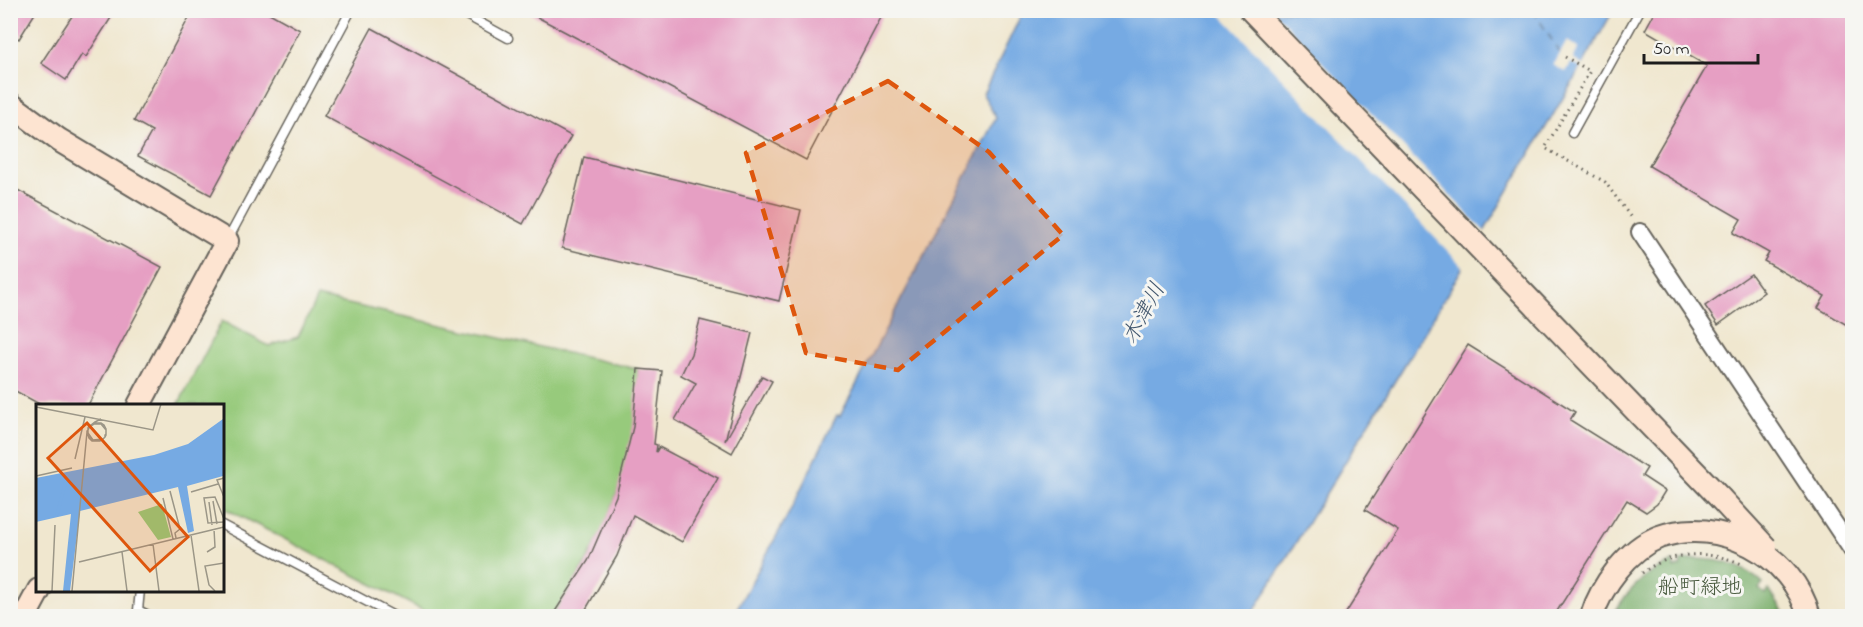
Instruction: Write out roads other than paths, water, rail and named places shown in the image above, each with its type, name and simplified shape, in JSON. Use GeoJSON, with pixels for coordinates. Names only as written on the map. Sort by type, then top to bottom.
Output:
{"type":"FeatureCollection","features":[{"type":"Feature","properties":{"kind":"street"},"geometry":{"type":"LineString","coordinates":[[1251,10],[1720,498],[1793,581],[1810,616]]}},
{"type":"Feature","properties":{"kind":"street"},"geometry":{"type":"LineString","coordinates":[[10,104],[59,140],[227,241],[139,404]]}},
{"type":"Feature","properties":{"kind":"street"},"geometry":{"type":"LineString","coordinates":[[1640,232],[1852,550]]}},
{"type":"Feature","properties":{"kind":"street"},"geometry":{"type":"LineString","coordinates":[[1595,616],[1600,596],[1632,555],[1658,538],[1673,533],[1714,532],[1744,541],[1768,556],[1795,584],[1810,616]]}},
{"type":"Feature","properties":{"kind":"street"},"geometry":{"type":"LineString","coordinates":[[25,616],[38,591]]}},
{"type":"Feature","properties":{"kind":"lane"},"geometry":{"type":"LineString","coordinates":[[227,241],[351,10]]}},
{"type":"Feature","properties":{"kind":"lane"},"geometry":{"type":"LineString","coordinates":[[458,10],[508,38]]}},
{"type":"Feature","properties":{"kind":"lane"},"geometry":{"type":"LineString","coordinates":[[1572,133],[1640,10]]}},
{"type":"Feature","properties":{"kind":"lane"},"geometry":{"type":"LineString","coordinates":[[224,526],[394,616]]}},
{"type":"Feature","properties":{"kind":"lane"},"geometry":{"type":"LineString","coordinates":[[140,591],[138,610],[150,616]]}},
{"type":"Feature","properties":{"kind":"water","name":"木津川"},"geometry":{"type":"Polygon","coordinates":[[[1023,11],[1613,11],[1412,353],[1251,616],[733,616],[789,513],[837,415],[840,416],[996,118],[983,94],[1023,11]]]}},
{"type":"Feature","properties":{"kind":"park label","name":"船町緑地"},"geometry":{"type":"Point","coordinates":[1700,588]}}]}
